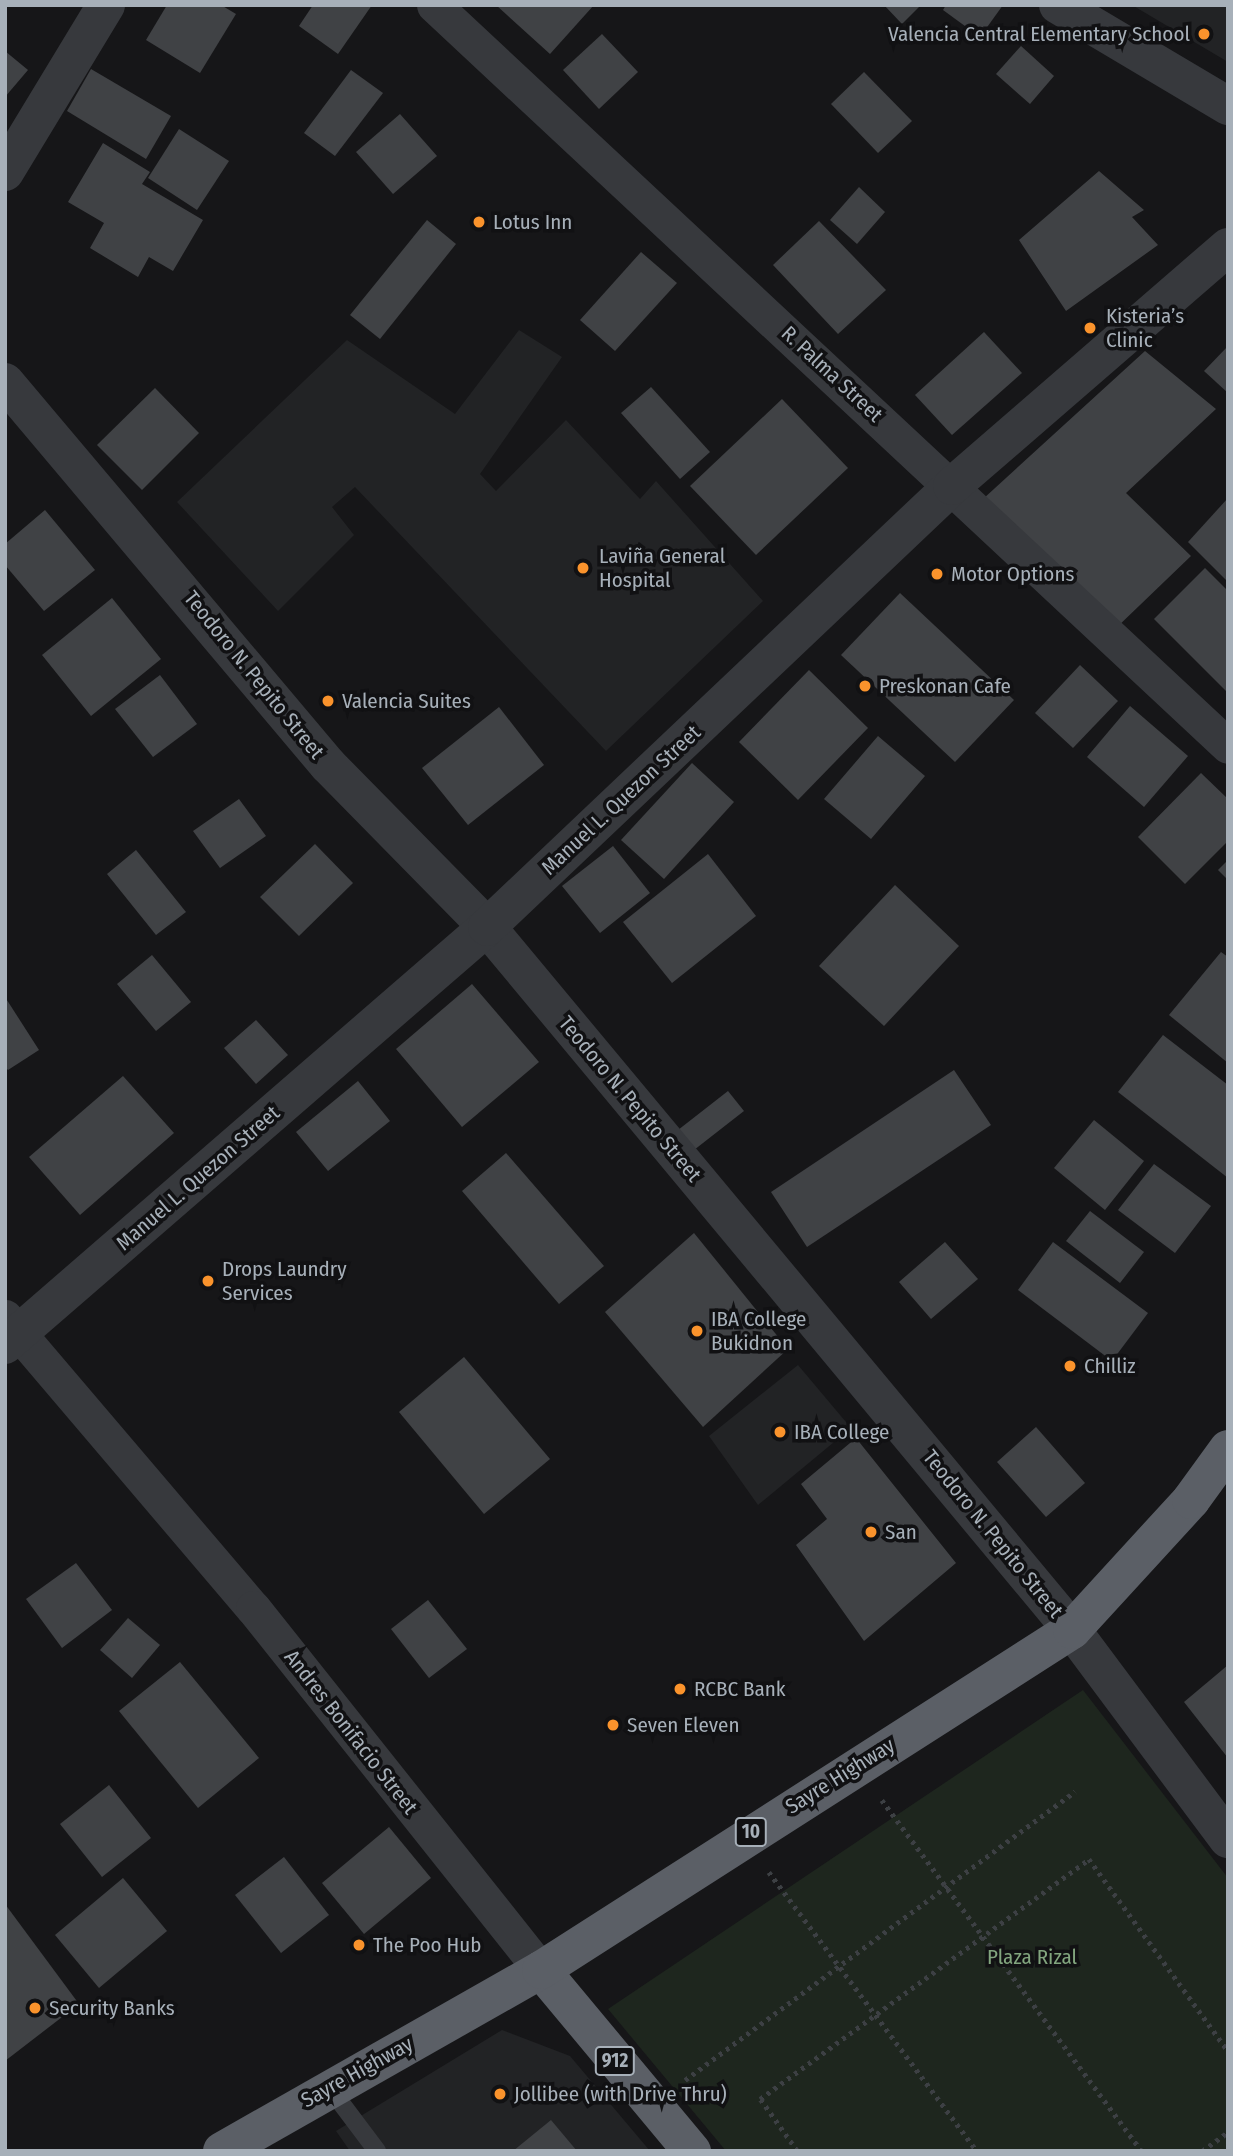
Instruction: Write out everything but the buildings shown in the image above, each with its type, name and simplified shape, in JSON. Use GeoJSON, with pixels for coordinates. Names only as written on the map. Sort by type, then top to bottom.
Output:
{"type":"FeatureCollection","features":[{"type":"Feature","properties":{"kind":"highway","name":"Sayre Highway"},"geometry":{"type":"LineString","coordinates":[[222,2151],[329,2087],[541,1970],[743,1837],[1072,1630],[1191,1500],[1228,1449]]}},
{"type":"Feature","properties":{"kind":"highway","name":"Andres Bonifacio Street"},"geometry":{"type":"LineString","coordinates":[[541,1970],[692,2151]]}},
{"type":"Feature","properties":{"kind":"street"},"geometry":{"type":"LineString","coordinates":[[5,172],[106,5]]}},
{"type":"Feature","properties":{"kind":"street","name":"R. Palma Street"},"geometry":{"type":"LineString","coordinates":[[434,5],[1228,746]]}},
{"type":"Feature","properties":{"kind":"street"},"geometry":{"type":"LineString","coordinates":[[1058,5],[1228,106]]}},
{"type":"Feature","properties":{"kind":"street","name":"Manuel L. Quezon Street"},"geometry":{"type":"LineString","coordinates":[[10,1332],[487,927],[952,486],[1228,247]]}},
{"type":"Feature","properties":{"kind":"street","name":"Teodoro N. Pepito Street"},"geometry":{"type":"LineString","coordinates":[[5,382],[327,765],[487,927],[1072,1630],[1228,1839]]}},
{"type":"Feature","properties":{"kind":"street","name":"Andres Bonifacio Street"},"geometry":{"type":"LineString","coordinates":[[10,1332],[262,1619],[541,1970]]}},
{"type":"Feature","properties":{"kind":"lane"},"geometry":{"type":"LineString","coordinates":[[329,2087],[377,2151]]}},
{"type":"Feature","properties":{"kind":"path"},"geometry":{"type":"LineString","coordinates":[[856,1766],[1142,2151]]}},
{"type":"Feature","properties":{"kind":"path"},"geometry":{"type":"LineString","coordinates":[[651,2105],[1075,1791]]}},
{"type":"Feature","properties":{"kind":"path"},"geometry":{"type":"LineString","coordinates":[[743,1837],[977,2151]]}},
{"type":"Feature","properties":{"kind":"path"},"geometry":{"type":"LineString","coordinates":[[797,2151],[760,2099],[1089,1859],[1228,2051]]}},
{"type":"Feature","properties":{"kind":"path"},"geometry":{"type":"LineString","coordinates":[[1202,2151],[1228,2132]]}},
{"type":"Feature","properties":{"kind":"shaded area","name":"Valencia Central Elementary School"},"geometry":{"type":"Polygon","coordinates":[[[1132,5],[1228,5],[1228,62],[1132,5]]]}},
{"type":"Feature","properties":{"kind":"shaded area","name":"Laviña General Hospital"},"geometry":{"type":"Polygon","coordinates":[[[519,330],[562,357],[480,474],[496,491],[566,420],[640,499],[656,481],[763,601],[606,751],[355,487],[332,507],[354,535],[278,611],[177,502],[347,340],[455,414],[519,330]]]}},
{"type":"Feature","properties":{"kind":"shaded area","name":"IBA College"},"geometry":{"type":"Polygon","coordinates":[[[798,1365],[851,1428],[758,1505],[709,1436],[798,1365]]]}},
{"type":"Feature","properties":{"kind":"shaded area","name":"Jollibee (with Drive Thru)"},"geometry":{"type":"Polygon","coordinates":[[[502,2030],[570,2056],[650,2151],[350,2151],[336,2131],[502,2030]]]}},
{"type":"Feature","properties":{"kind":"green space","name":"Plaza Rizal"},"geometry":{"type":"Polygon","coordinates":[[[1083,1690],[1228,1878],[1228,2151],[726,2151],[608,2009],[1083,1690]]]}},
{"type":"Feature","properties":{"kind":"place","name":"Valencia Central Elementary School"},"geometry":{"type":"Point","coordinates":[1204,34]}},
{"type":"Feature","properties":{"kind":"place","name":"Lotus Inn"},"geometry":{"type":"Point","coordinates":[479,222]}},
{"type":"Feature","properties":{"kind":"place","name":"Kisteria’s Clinic"},"geometry":{"type":"Point","coordinates":[1090,328]}},
{"type":"Feature","properties":{"kind":"place","name":"Laviña General Hospital"},"geometry":{"type":"Point","coordinates":[583,568]}},
{"type":"Feature","properties":{"kind":"place","name":"Motor Options"},"geometry":{"type":"Point","coordinates":[937,574]}},
{"type":"Feature","properties":{"kind":"place","name":"Preskonan Cafe"},"geometry":{"type":"Point","coordinates":[865,686]}},
{"type":"Feature","properties":{"kind":"place","name":"Valencia Suites"},"geometry":{"type":"Point","coordinates":[328,701]}},
{"type":"Feature","properties":{"kind":"place","name":"Drops Laundry Services"},"geometry":{"type":"Point","coordinates":[208,1281]}},
{"type":"Feature","properties":{"kind":"place","name":"IBA College Bukidnon"},"geometry":{"type":"Point","coordinates":[697,1331]}},
{"type":"Feature","properties":{"kind":"place","name":"Chilliz"},"geometry":{"type":"Point","coordinates":[1070,1366]}},
{"type":"Feature","properties":{"kind":"place","name":"IBA College"},"geometry":{"type":"Point","coordinates":[780,1432]}},
{"type":"Feature","properties":{"kind":"place","name":"San"},"geometry":{"type":"Point","coordinates":[871,1532]}},
{"type":"Feature","properties":{"kind":"place","name":"RCBC Bank"},"geometry":{"type":"Point","coordinates":[680,1689]}},
{"type":"Feature","properties":{"kind":"place","name":"Seven Eleven"},"geometry":{"type":"Point","coordinates":[613,1725]}},
{"type":"Feature","properties":{"kind":"place","name":"The Poo Hub"},"geometry":{"type":"Point","coordinates":[359,1945]}},
{"type":"Feature","properties":{"kind":"place","name":"Security Banks"},"geometry":{"type":"Point","coordinates":[35,2008]}},
{"type":"Feature","properties":{"kind":"place","name":"Jollibee (with Drive Thru)"},"geometry":{"type":"Point","coordinates":[500,2094]}}]}
